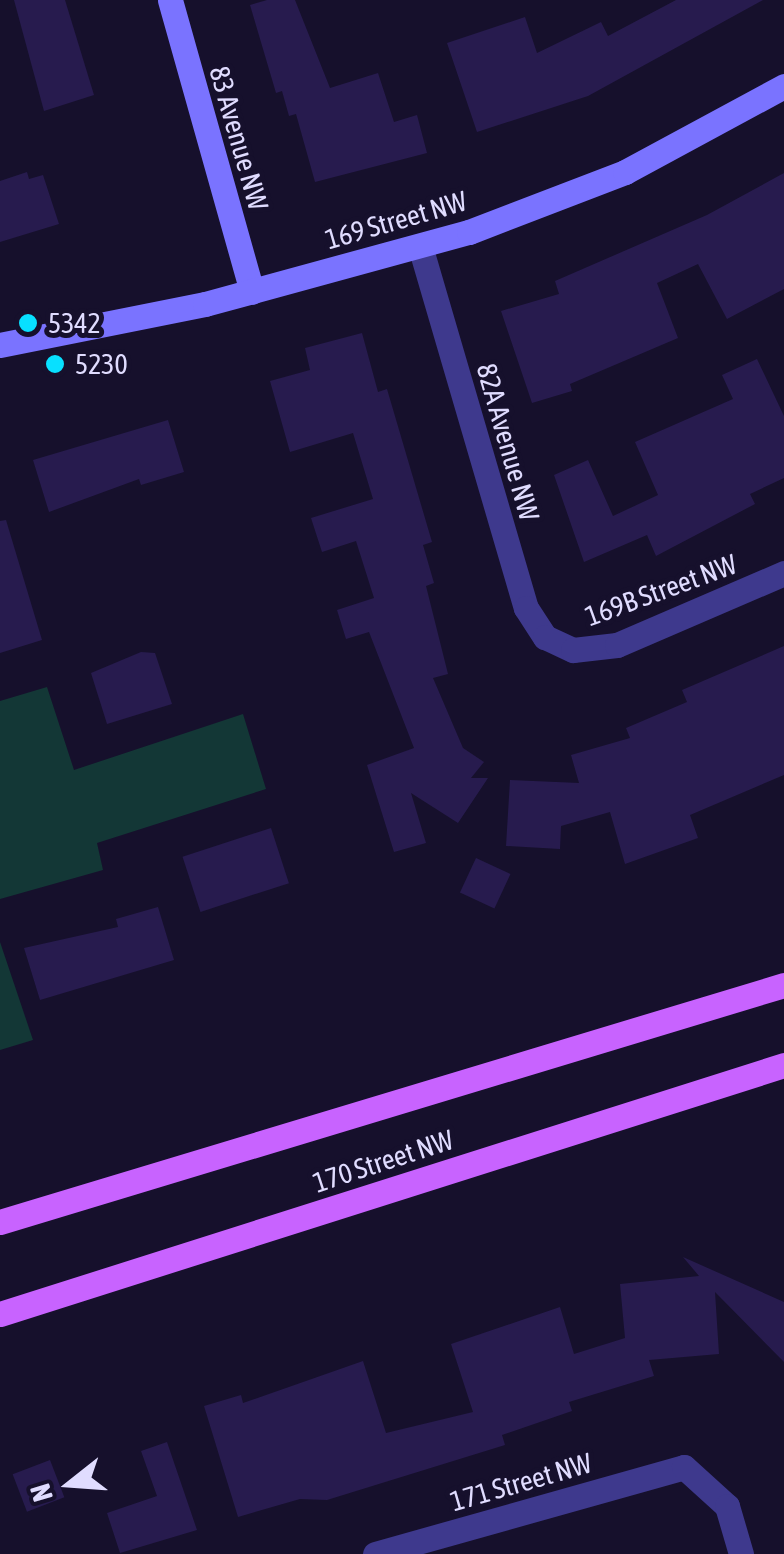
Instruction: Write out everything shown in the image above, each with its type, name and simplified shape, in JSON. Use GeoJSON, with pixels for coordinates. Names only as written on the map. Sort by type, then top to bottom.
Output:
{"type":"FeatureCollection","features":[{"type":"Feature","properties":{"kind":"main road","name":"170 Street NW"},"geometry":{"type":"LineString","coordinates":[[0,1222],[784,985]]}},
{"type":"Feature","properties":{"kind":"main road","name":"170 Street NW"},"geometry":{"type":"LineString","coordinates":[[0,1314],[784,1065]]}},
{"type":"Feature","properties":{"kind":"street","name":"83 Avenue NW"},"geometry":{"type":"LineString","coordinates":[[170,0],[252,292]]}},
{"type":"Feature","properties":{"kind":"street","name":"169 Street NW"},"geometry":{"type":"LineString","coordinates":[[0,345],[252,292],[420,246],[625,172],[784,86]]}},
{"type":"Feature","properties":{"kind":"street","name":"82A Avenue NW"},"geometry":{"type":"LineString","coordinates":[[420,246],[526,608],[556,646]]}},
{"type":"Feature","properties":{"kind":"street","name":"169B Street NW"},"geometry":{"type":"LineString","coordinates":[[556,646],[593,650],[617,645],[784,574]]}},
{"type":"Feature","properties":{"kind":"street","name":"171 Street NW"},"geometry":{"type":"LineString","coordinates":[[375,1554],[684,1467],[726,1506],[742,1554]]}},
{"type":"Feature","properties":{"kind":"green space"},"geometry":{"type":"Polygon","coordinates":[[[47,687],[74,770],[243,714],[266,789],[97,843],[103,870],[0,899],[0,701],[47,687]]]}},
{"type":"Feature","properties":{"kind":"green space"},"geometry":{"type":"Polygon","coordinates":[[[0,942],[33,1040],[0,1050],[0,942]]]}},
{"type":"Feature","properties":{"kind":"building"},"geometry":{"type":"Polygon","coordinates":[[[14,0],[65,0],[94,95],[44,111],[14,0]]]}},
{"type":"Feature","properties":{"kind":"building"},"geometry":{"type":"Polygon","coordinates":[[[267,0],[295,0],[330,88],[378,73],[394,122],[417,115],[427,153],[315,182],[296,114],[289,116],[282,91],[276,93],[250,5],[267,0]]]}},
{"type":"Feature","properties":{"kind":"building"},"geometry":{"type":"Polygon","coordinates":[[[676,0],[763,0],[588,96],[477,132],[447,43],[525,17],[537,53],[601,22],[608,36],[676,0]]]}},
{"type":"Feature","properties":{"kind":"building"},"geometry":{"type":"Polygon","coordinates":[[[27,172],[29,179],[43,175],[59,224],[0,242],[0,181],[27,172]]]}},
{"type":"Feature","properties":{"kind":"building"},"geometry":{"type":"Polygon","coordinates":[[[784,173],[784,289],[727,319],[698,264],[657,283],[678,338],[570,384],[572,391],[532,403],[501,311],[559,294],[555,281],[707,215],[784,173]]]}},
{"type":"Feature","properties":{"kind":"building"},"geometry":{"type":"Polygon","coordinates":[[[362,333],[378,392],[387,389],[432,542],[423,545],[434,583],[426,586],[448,674],[433,678],[463,748],[484,762],[471,778],[488,778],[458,823],[411,793],[426,843],[394,852],[367,765],[414,748],[369,632],[346,639],[337,610],[374,598],[356,541],[322,552],[311,518],[373,499],[353,433],[290,452],[270,381],[310,370],[305,348],[362,333]]]}},
{"type":"Feature","properties":{"kind":"building"},"geometry":{"type":"Polygon","coordinates":[[[757,359],[784,416],[784,478],[750,494],[755,504],[656,556],[647,535],[584,562],[554,475],[588,460],[613,516],[658,495],[635,442],[733,399],[722,375],[757,359]]]}},
{"type":"Feature","properties":{"kind":"building"},"geometry":{"type":"Polygon","coordinates":[[[168,420],[184,472],[141,485],[139,479],[49,512],[33,460],[168,420]]]}},
{"type":"Feature","properties":{"kind":"building"},"geometry":{"type":"Polygon","coordinates":[[[6,520],[42,640],[0,653],[0,521],[6,520]]]}},
{"type":"Feature","properties":{"kind":"building"},"geometry":{"type":"Polygon","coordinates":[[[784,646],[784,775],[690,815],[698,838],[625,864],[610,812],[561,826],[560,849],[506,846],[510,780],[579,783],[571,755],[630,738],[626,728],[687,702],[682,690],[784,646]]]}},
{"type":"Feature","properties":{"kind":"building"},"geometry":{"type":"Polygon","coordinates":[[[141,652],[155,653],[172,704],[107,724],[91,673],[141,652]]]}},
{"type":"Feature","properties":{"kind":"building"},"geometry":{"type":"Polygon","coordinates":[[[271,828],[289,883],[200,912],[183,857],[271,828]]]}},
{"type":"Feature","properties":{"kind":"building"},"geometry":{"type":"Polygon","coordinates":[[[476,858],[510,874],[494,908],[460,892],[476,858]]]}},
{"type":"Feature","properties":{"kind":"building"},"geometry":{"type":"Polygon","coordinates":[[[158,907],[174,960],[40,1000],[24,948],[118,927],[116,919],[158,907]]]}},
{"type":"Feature","properties":{"kind":"building"},"geometry":{"type":"Polygon","coordinates":[[[683,1257],[784,1302],[784,1362],[715,1292],[719,1354],[649,1360],[654,1376],[569,1402],[572,1411],[502,1435],[505,1445],[327,1500],[300,1499],[238,1517],[204,1406],[241,1395],[243,1403],[363,1361],[386,1433],[473,1412],[451,1344],[560,1307],[574,1354],[625,1338],[620,1284],[699,1276],[683,1257]]]}},
{"type":"Feature","properties":{"kind":"building"},"geometry":{"type":"Polygon","coordinates":[[[167,1442],[197,1530],[120,1553],[107,1513],[157,1496],[141,1451],[167,1442]]]}},
{"type":"Feature","properties":{"kind":"building"},"geometry":{"type":"Polygon","coordinates":[[[50,1460],[64,1497],[27,1512],[13,1474],[50,1460]]]}},
{"type":"Feature","properties":{"kind":"place","name":"5342"},"geometry":{"type":"Point","coordinates":[28,323]}},
{"type":"Feature","properties":{"kind":"place","name":"5230"},"geometry":{"type":"Point","coordinates":[55,364]}}]}
